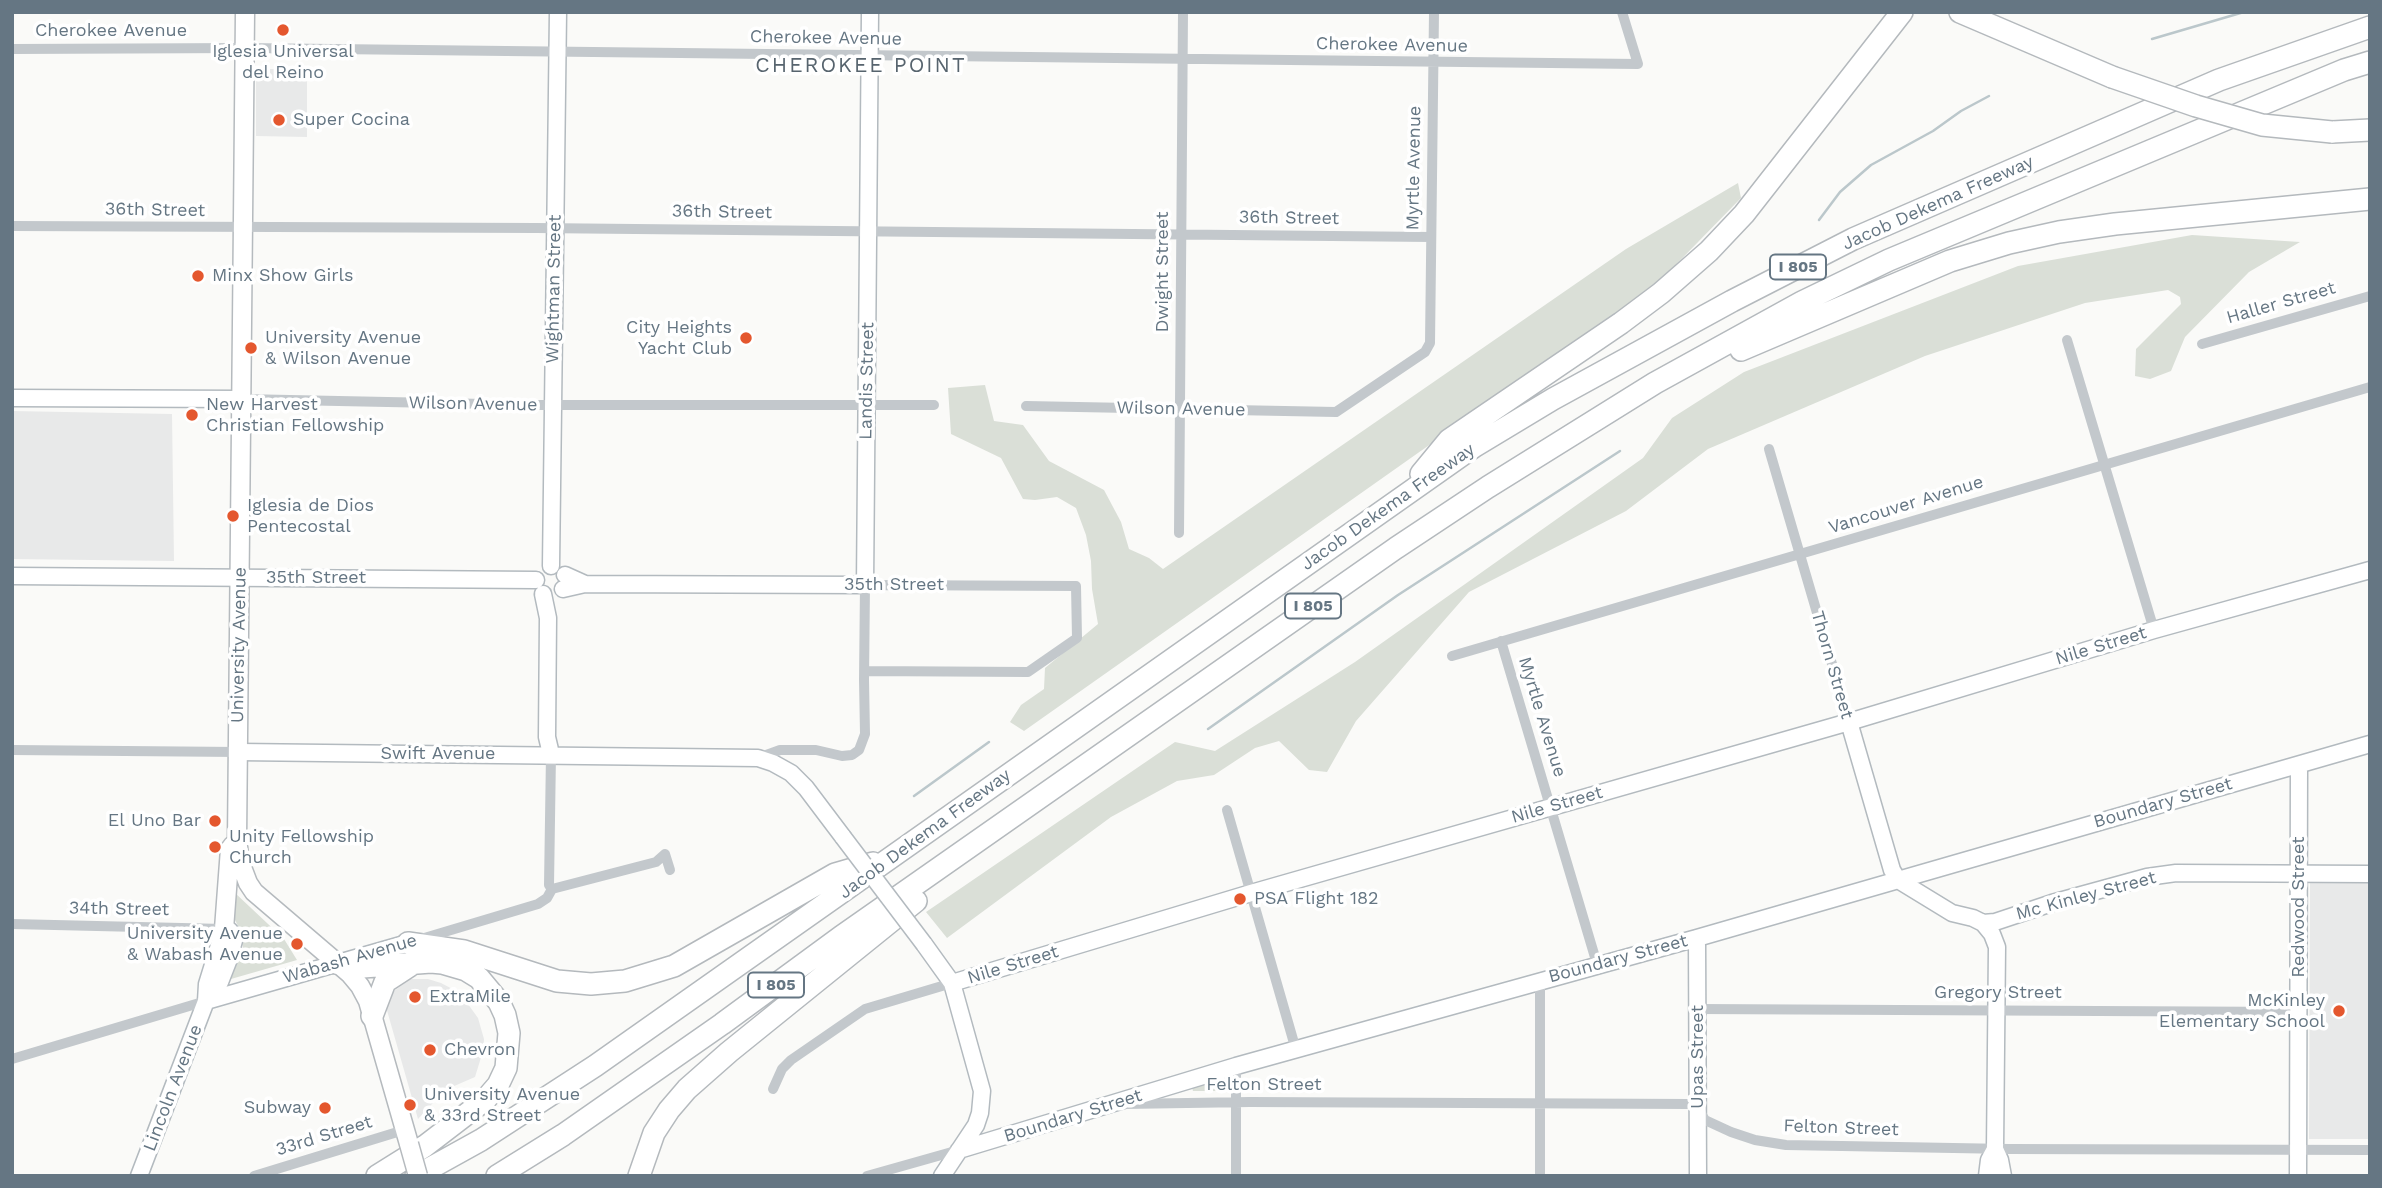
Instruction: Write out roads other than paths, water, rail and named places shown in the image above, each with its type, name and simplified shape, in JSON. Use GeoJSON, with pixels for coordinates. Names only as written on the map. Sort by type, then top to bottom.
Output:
{"type":"FeatureCollection","features":[{"type":"Feature","properties":{"kind":"highway"},"geometry":{"type":"LineString","coordinates":[[1960,12],[2112,76],[2196,106],[2262,125],[2332,132],[2370,130]]}},
{"type":"Feature","properties":{"kind":"highway"},"geometry":{"type":"LineString","coordinates":[[1400,498],[1449,440],[1621,323],[1661,293],[1709,251],[1744,214],[1899,15]]}},
{"type":"Feature","properties":{"kind":"highway","name":"Jacob Dekema Freeway"},"geometry":{"type":"LineString","coordinates":[[417,1176],[481,1140],[595,1066],[1400,498],[1475,446],[1553,399],[1732,301],[1853,239],[2219,80],[2370,27]]}},
{"type":"Feature","properties":{"kind":"highway","name":"Jacob Dekema Freeway"},"geometry":{"type":"LineString","coordinates":[[497,1176],[563,1135],[722,1024],[1396,548],[1579,429],[1802,302],[1889,261],[2370,62]]}},
{"type":"Feature","properties":{"kind":"highway"},"geometry":{"type":"LineString","coordinates":[[1579,429],[1733,353],[1842,305],[1950,261],[2009,243],[2059,232],[2115,225],[2370,199]]}},
{"type":"Feature","properties":{"kind":"highway"},"geometry":{"type":"LineString","coordinates":[[639,1176],[654,1133],[687,1089],[1052,790]]}},
{"type":"Feature","properties":{"kind":"highway"},"geometry":{"type":"LineString","coordinates":[[337,963],[363,967],[411,953],[464,951],[547,979],[568,983],[602,984],[625,981],[674,967],[835,874],[888,859]]}},
{"type":"Feature","properties":{"kind":"highway"},"geometry":{"type":"LineString","coordinates":[[372,1016],[385,982],[411,953]]}},
{"type":"Feature","properties":{"kind":"highway"},"geometry":{"type":"LineString","coordinates":[[377,1176],[425,1146],[485,1100],[498,1085],[506,1068],[509,1052],[505,1015],[479,978],[466,970],[411,953]]}},
{"type":"Feature","properties":{"kind":"main road","name":"University Avenue"},"geometry":{"type":"LineString","coordinates":[[245,12],[237,839],[240,862],[254,892],[360,986],[372,1016],[417,1176]]}},
{"type":"Feature","properties":{"kind":"main road"},"geometry":{"type":"LineString","coordinates":[[224,929],[230,849],[237,839]]}},
{"type":"Feature","properties":{"kind":"street","name":"Wightman Street"},"geometry":{"type":"LineString","coordinates":[[552,889],[551,754],[547,737],[548,618],[553,583],[552,405],[558,12]]}},
{"type":"Feature","properties":{"kind":"street","name":"Landis Street"},"geometry":{"type":"LineString","coordinates":[[859,750],[865,734],[870,12]]}},
{"type":"Feature","properties":{"kind":"street","name":"Dwight Street"},"geometry":{"type":"LineString","coordinates":[[1179,533],[1183,12]]}},
{"type":"Feature","properties":{"kind":"street","name":"Myrtle Avenue"},"geometry":{"type":"LineString","coordinates":[[1336,412],[1425,352],[1430,343],[1434,12]]}},
{"type":"Feature","properties":{"kind":"street","name":"Cherokee Avenue"},"geometry":{"type":"LineString","coordinates":[[12,49],[245,48],[1638,64],[1622,12]]}},
{"type":"Feature","properties":{"kind":"street","name":"36th Street"},"geometry":{"type":"LineString","coordinates":[[12,226],[556,228],[1431,237]]}},
{"type":"Feature","properties":{"kind":"street","name":"Haller Street"},"geometry":{"type":"LineString","coordinates":[[2202,344],[2370,296]]}},
{"type":"Feature","properties":{"kind":"street"},"geometry":{"type":"LineString","coordinates":[[2067,341],[2154,630]]}},
{"type":"Feature","properties":{"kind":"street","name":"Vancouver Avenue"},"geometry":{"type":"LineString","coordinates":[[1452,656],[2370,387]]}},
{"type":"Feature","properties":{"kind":"street","name":"Wilson Avenue"},"geometry":{"type":"LineString","coordinates":[[12,398],[552,405],[934,405]]}},
{"type":"Feature","properties":{"kind":"street","name":"Wilson Avenue"},"geometry":{"type":"LineString","coordinates":[[1026,406],[1336,412]]}},
{"type":"Feature","properties":{"kind":"street","name":"Thorn Street"},"geometry":{"type":"LineString","coordinates":[[1769,449],[1892,870],[1898,880]]}},
{"type":"Feature","properties":{"kind":"street","name":"Nile Street"},"geometry":{"type":"LineString","coordinates":[[773,1089],[782,1069],[791,1060],[865,1009],[1251,893],[1849,722],[2154,630],[2370,570]]}},
{"type":"Feature","properties":{"kind":"street","name":"35th Street"},"geometry":{"type":"LineString","coordinates":[[12,576],[585,584],[1076,586],[1077,638],[1028,671],[864,671]]}},
{"type":"Feature","properties":{"kind":"street","name":"Myrtle Avenue"},"geometry":{"type":"LineString","coordinates":[[1501,641],[1597,964]]}},
{"type":"Feature","properties":{"kind":"street","name":"Boundary Street"},"geometry":{"type":"LineString","coordinates":[[867,1176],[1236,1066],[1698,938],[2370,744]]}},
{"type":"Feature","properties":{"kind":"street","name":"Swift Avenue"},"geometry":{"type":"LineString","coordinates":[[12,750],[758,758],[780,750],[816,750],[842,756],[852,755],[859,750]]}},
{"type":"Feature","properties":{"kind":"street"},"geometry":{"type":"LineString","coordinates":[[758,758],[773,762],[806,788],[952,983],[982,1091],[980,1113],[942,1176]]}},
{"type":"Feature","properties":{"kind":"street","name":"Redwood Street"},"geometry":{"type":"LineString","coordinates":[[2298,1176],[2299,765]]}},
{"type":"Feature","properties":{"kind":"street"},"geometry":{"type":"LineString","coordinates":[[1227,810],[1296,1050]]}},
{"type":"Feature","properties":{"kind":"street","name":"Wabash Avenue"},"geometry":{"type":"LineString","coordinates":[[411,953],[538,904],[547,898],[552,889],[656,862],[665,854],[670,870]]}},
{"type":"Feature","properties":{"kind":"street","name":"Mc Kinley Street"},"geometry":{"type":"LineString","coordinates":[[1983,923],[1995,922],[2147,877],[2176,873],[2370,874]]}},
{"type":"Feature","properties":{"kind":"street"},"geometry":{"type":"LineString","coordinates":[[1898,880],[1952,914],[1983,923],[1992,934],[1997,947],[1995,1149],[2003,1176]]}},
{"type":"Feature","properties":{"kind":"street","name":"34th Street"},"geometry":{"type":"LineString","coordinates":[[12,924],[224,929]]}},
{"type":"Feature","properties":{"kind":"street","name":"Lincoln Avenue"},"geometry":{"type":"LineString","coordinates":[[139,1176],[206,1001],[220,982],[234,945],[233,933],[224,929]]}},
{"type":"Feature","properties":{"kind":"street","name":"Upas Street"},"geometry":{"type":"LineString","coordinates":[[1698,938],[1698,1176]]}},
{"type":"Feature","properties":{"kind":"street","name":"Wabash Avenue"},"geometry":{"type":"LineString","coordinates":[[12,1059],[337,963]]}},
{"type":"Feature","properties":{"kind":"street"},"geometry":{"type":"LineString","coordinates":[[1540,1176],[1541,980]]}},
{"type":"Feature","properties":{"kind":"street","name":"Gregory Street"},"geometry":{"type":"LineString","coordinates":[[1698,1009],[2299,1012]]}},
{"type":"Feature","properties":{"kind":"street"},"geometry":{"type":"LineString","coordinates":[[1236,1066],[1236,1176]]}},
{"type":"Feature","properties":{"kind":"street","name":"Felton Street"},"geometry":{"type":"LineString","coordinates":[[1113,1104],[1689,1104],[1698,1109],[1705,1120],[1731,1132],[1777,1144],[1995,1149],[2370,1150]]}},
{"type":"Feature","properties":{"kind":"street","name":"33rd Street"},"geometry":{"type":"LineString","coordinates":[[254,1176],[407,1137]]}},
{"type":"Feature","properties":{"kind":"street"},"geometry":{"type":"LineString","coordinates":[[1987,1176],[1989,1160],[1995,1149]]}},
{"type":"Feature","properties":{"kind":"waterway"},"geometry":{"type":"LineString","coordinates":[[2152,39],[2244,12]]}},
{"type":"Feature","properties":{"kind":"waterway"},"geometry":{"type":"LineString","coordinates":[[1819,220],[1840,192],[1871,165],[1989,96]]}},
{"type":"Feature","properties":{"kind":"waterway"},"geometry":{"type":"LineString","coordinates":[[1208,729],[1398,595],[1620,451]]}},
{"type":"Feature","properties":{"kind":"waterway"},"geometry":{"type":"LineString","coordinates":[[914,796],[989,742]]}},
{"type":"Feature","properties":{"kind":"place","name":"Iglesia Universal del Reino"},"geometry":{"type":"Point","coordinates":[283,30]}},
{"type":"Feature","properties":{"kind":"place","name":"Super Cocina"},"geometry":{"type":"Point","coordinates":[279,120]}},
{"type":"Feature","properties":{"kind":"place","name":"Minx Show Girls"},"geometry":{"type":"Point","coordinates":[198,276]}},
{"type":"Feature","properties":{"kind":"place","name":"City Heights Yacht Club"},"geometry":{"type":"Point","coordinates":[746,338]}},
{"type":"Feature","properties":{"kind":"place","name":"University Avenue & Wilson Avenue"},"geometry":{"type":"Point","coordinates":[251,348]}},
{"type":"Feature","properties":{"kind":"place","name":"New Harvest Christian Fellowship"},"geometry":{"type":"Point","coordinates":[192,415]}},
{"type":"Feature","properties":{"kind":"place","name":"Iglesia de Dios Pentecostal"},"geometry":{"type":"Point","coordinates":[233,516]}},
{"type":"Feature","properties":{"kind":"place","name":"El Uno Bar"},"geometry":{"type":"Point","coordinates":[215,821]}},
{"type":"Feature","properties":{"kind":"place","name":"Unity Fellowship Church"},"geometry":{"type":"Point","coordinates":[215,847]}},
{"type":"Feature","properties":{"kind":"place","name":"PSA Flight 182"},"geometry":{"type":"Point","coordinates":[1240,899]}},
{"type":"Feature","properties":{"kind":"place","name":"University Avenue & Wabash Avenue"},"geometry":{"type":"Point","coordinates":[297,944]}},
{"type":"Feature","properties":{"kind":"place","name":"ExtraMile"},"geometry":{"type":"Point","coordinates":[415,997]}},
{"type":"Feature","properties":{"kind":"place","name":"McKinley Elementary School"},"geometry":{"type":"Point","coordinates":[2339,1011]}},
{"type":"Feature","properties":{"kind":"place","name":"Chevron"},"geometry":{"type":"Point","coordinates":[430,1050]}},
{"type":"Feature","properties":{"kind":"place","name":"University Avenue & 33rd Street"},"geometry":{"type":"Point","coordinates":[410,1105]}},
{"type":"Feature","properties":{"kind":"place","name":"Subway"},"geometry":{"type":"Point","coordinates":[325,1108]}},
{"type":"Feature","properties":{"kind":"district","name":"CHEROKEE POINT"},"geometry":{"type":"Point","coordinates":[861,66]}}]}
